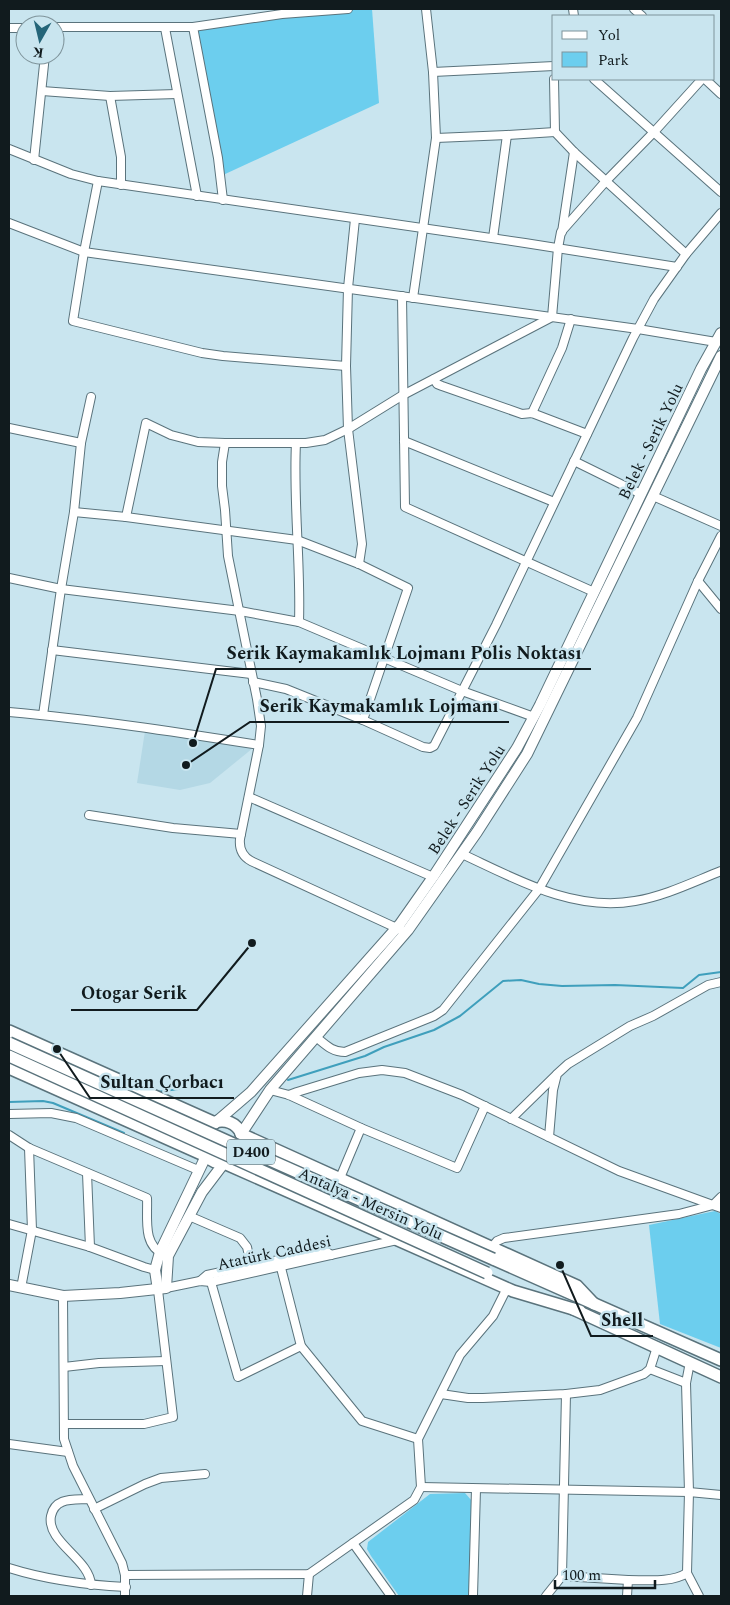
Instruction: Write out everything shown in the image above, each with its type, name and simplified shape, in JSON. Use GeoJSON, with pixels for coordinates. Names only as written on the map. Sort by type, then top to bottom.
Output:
{"type":"FeatureCollection","features":[{"type":"Feature","properties":{"kind":"highway"},"geometry":{"type":"LineString","coordinates":[[9,1031],[215,1123]]}},
{"type":"Feature","properties":{"kind":"highway","name":"Antalya - Mersin Yolu"},"geometry":{"type":"LineString","coordinates":[[9,1043],[238,1146],[493,1253],[594,1304],[721,1360]]}},
{"type":"Feature","properties":{"kind":"highway","name":"Antalya - Mersin Yolu"},"geometry":{"type":"LineString","coordinates":[[9,1056],[487,1273],[580,1311],[721,1377]]}},
{"type":"Feature","properties":{"kind":"highway"},"geometry":{"type":"LineString","coordinates":[[9,1068],[206,1156],[217,1163],[224,1163],[507,1288],[580,1311]]}},
{"type":"Feature","properties":{"kind":"highway"},"geometry":{"type":"LineString","coordinates":[[206,1156],[201,1147],[201,1137],[206,1128],[221,1122],[233,1125],[241,1134],[340,1178],[493,1253]]}},
{"type":"Feature","properties":{"kind":"highway"},"geometry":{"type":"LineString","coordinates":[[224,1163],[235,1158],[240,1153],[241,1134]]}},
{"type":"Feature","properties":{"kind":"main road","name":"Belek - Serik Yolu"},"geometry":{"type":"LineString","coordinates":[[215,1123],[251,1092],[401,931],[433,877],[517,748],[534,717],[700,369],[718,337]]}},
{"type":"Feature","properties":{"kind":"main road","name":"Belek - Serik Yolu"},"geometry":{"type":"LineString","coordinates":[[241,1134],[270,1090],[316,1037],[462,854],[527,754],[721,356]]}},
{"type":"Feature","properties":{"kind":"main road"},"geometry":{"type":"LineString","coordinates":[[162,1289],[164,1254],[198,1170],[206,1156]]}},
{"type":"Feature","properties":{"kind":"main road"},"geometry":{"type":"LineString","coordinates":[[162,1289],[155,1270],[202,1192],[224,1163]]}},
{"type":"Feature","properties":{"kind":"main road","name":"Atatürk Caddesi"},"geometry":{"type":"LineString","coordinates":[[9,1285],[64,1296],[162,1289]]}},
{"type":"Feature","properties":{"kind":"street"},"geometry":{"type":"LineString","coordinates":[[65,27],[165,28],[282,14],[348,9]]}},
{"type":"Feature","properties":{"kind":"street"},"geometry":{"type":"LineString","coordinates":[[413,298],[436,138],[433,72],[426,9]]}},
{"type":"Feature","properties":{"kind":"street"},"geometry":{"type":"LineString","coordinates":[[193,26],[218,158],[223,200]]}},
{"type":"Feature","properties":{"kind":"street"},"geometry":{"type":"LineString","coordinates":[[165,28],[198,196]]}},
{"type":"Feature","properties":{"kind":"street"},"geometry":{"type":"LineString","coordinates":[[34,160],[44,65]]}},
{"type":"Feature","properties":{"kind":"street"},"geometry":{"type":"LineString","coordinates":[[433,72],[552,66]]}},
{"type":"Feature","properties":{"kind":"street"},"geometry":{"type":"LineString","coordinates":[[554,80],[555,132],[574,152],[686,254]]}},
{"type":"Feature","properties":{"kind":"street"},"geometry":{"type":"LineString","coordinates":[[595,80],[721,192]]}},
{"type":"Feature","properties":{"kind":"street"},"geometry":{"type":"LineString","coordinates":[[562,232],[606,181],[703,80]]}},
{"type":"Feature","properties":{"kind":"street"},"geometry":{"type":"LineString","coordinates":[[705,80],[721,94]]}},
{"type":"Feature","properties":{"kind":"street"},"geometry":{"type":"LineString","coordinates":[[42,91],[110,96],[177,94]]}},
{"type":"Feature","properties":{"kind":"street"},"geometry":{"type":"LineString","coordinates":[[110,96],[121,158],[121,185]]}},
{"type":"Feature","properties":{"kind":"street"},"geometry":{"type":"LineString","coordinates":[[436,138],[506,136],[555,132]]}},
{"type":"Feature","properties":{"kind":"street"},"geometry":{"type":"LineString","coordinates":[[493,238],[506,136]]}},
{"type":"Feature","properties":{"kind":"street"},"geometry":{"type":"LineString","coordinates":[[9,149],[71,174],[98,181],[493,238],[676,267]]}},
{"type":"Feature","properties":{"kind":"street"},"geometry":{"type":"LineString","coordinates":[[552,317],[558,248],[574,152]]}},
{"type":"Feature","properties":{"kind":"street"},"geometry":{"type":"LineString","coordinates":[[98,181],[73,321],[223,356],[346,366]]}},
{"type":"Feature","properties":{"kind":"street"},"geometry":{"type":"LineString","coordinates":[[52,650],[252,678],[286,688],[423,746],[430,748],[434,746],[496,626],[632,338],[654,299],[676,267],[721,213]]}},
{"type":"Feature","properties":{"kind":"street"},"geometry":{"type":"LineString","coordinates":[[355,219],[348,288],[346,366],[348,429],[362,544],[358,564]]}},
{"type":"Feature","properties":{"kind":"street"},"geometry":{"type":"LineString","coordinates":[[9,223],[84,252],[638,329],[718,337]]}},
{"type":"Feature","properties":{"kind":"street"},"geometry":{"type":"LineString","coordinates":[[402,296],[405,507],[594,592]]}},
{"type":"Feature","properties":{"kind":"street"},"geometry":{"type":"LineString","coordinates":[[126,517],[146,423],[171,435],[189,440],[225,443],[296,443],[325,440],[348,429],[403,395],[552,317]]}},
{"type":"Feature","properties":{"kind":"street"},"geometry":{"type":"LineString","coordinates":[[532,413],[562,348],[570,319]]}},
{"type":"Feature","properties":{"kind":"street"},"geometry":{"type":"LineString","coordinates":[[434,379],[442,386],[522,414],[532,413],[587,434]]}},
{"type":"Feature","properties":{"kind":"street"},"geometry":{"type":"LineString","coordinates":[[43,715],[74,512],[81,444],[91,397]]}},
{"type":"Feature","properties":{"kind":"street"},"geometry":{"type":"LineString","coordinates":[[9,428],[81,444]]}},
{"type":"Feature","properties":{"kind":"street"},"geometry":{"type":"LineString","coordinates":[[404,441],[554,502]]}},
{"type":"Feature","properties":{"kind":"street"},"geometry":{"type":"LineString","coordinates":[[225,443],[221,474],[228,556],[240,611],[260,726],[259,745],[241,834],[240,849],[247,859],[401,931]]}},
{"type":"Feature","properties":{"kind":"street"},"geometry":{"type":"LineString","coordinates":[[296,443],[295,491],[300,590],[298,622]]}},
{"type":"Feature","properties":{"kind":"street"},"geometry":{"type":"LineString","coordinates":[[574,462],[641,494]]}},
{"type":"Feature","properties":{"kind":"street"},"geometry":{"type":"LineString","coordinates":[[653,496],[721,526]]}},
{"type":"Feature","properties":{"kind":"street"},"geometry":{"type":"LineString","coordinates":[[74,512],[126,517],[297,540],[358,564],[408,588],[362,720]]}},
{"type":"Feature","properties":{"kind":"street"},"geometry":{"type":"LineString","coordinates":[[316,1037],[334,1051],[345,1052],[437,1015],[446,1006],[539,889],[637,718],[698,581],[721,536]]}},
{"type":"Feature","properties":{"kind":"street"},"geometry":{"type":"LineString","coordinates":[[9,578],[61,589],[240,611],[298,622],[462,691],[534,717]]}},
{"type":"Feature","properties":{"kind":"street"},"geometry":{"type":"LineString","coordinates":[[698,581],[721,609]]}},
{"type":"Feature","properties":{"kind":"street"},"geometry":{"type":"LineString","coordinates":[[9,712],[175,732],[259,745]]}},
{"type":"Feature","properties":{"kind":"street"},"geometry":{"type":"LineString","coordinates":[[249,797],[433,877]]}},
{"type":"Feature","properties":{"kind":"street"},"geometry":{"type":"LineString","coordinates":[[89,815],[173,828],[241,834]]}},
{"type":"Feature","properties":{"kind":"street"},"geometry":{"type":"LineString","coordinates":[[462,854],[539,889],[585,902],[621,903],[658,896],[721,871]]}},
{"type":"Feature","properties":{"kind":"street"},"geometry":{"type":"LineString","coordinates":[[511,1119],[574,1060],[630,1026],[653,1016],[708,985],[721,982]]}},
{"type":"Feature","properties":{"kind":"street"},"geometry":{"type":"LineString","coordinates":[[289,1095],[359,1073],[382,1070],[405,1073],[485,1106],[619,1171],[721,1208]]}},
{"type":"Feature","properties":{"kind":"street"},"geometry":{"type":"LineString","coordinates":[[550,1137],[553,1090],[557,1074]]}},
{"type":"Feature","properties":{"kind":"street"},"geometry":{"type":"LineString","coordinates":[[270,1090],[289,1095],[361,1128],[457,1168],[485,1106]]}},
{"type":"Feature","properties":{"kind":"street"},"geometry":{"type":"LineString","coordinates":[[9,1114],[51,1113],[76,1118],[198,1170]]}},
{"type":"Feature","properties":{"kind":"street"},"geometry":{"type":"LineString","coordinates":[[340,1178],[361,1128]]}},
{"type":"Feature","properties":{"kind":"street"},"geometry":{"type":"LineString","coordinates":[[9,1135],[29,1148],[147,1198],[148,1239],[152,1247],[164,1254]]}},
{"type":"Feature","properties":{"kind":"street"},"geometry":{"type":"LineString","coordinates":[[21,1288],[32,1230],[29,1148]]}},
{"type":"Feature","properties":{"kind":"street"},"geometry":{"type":"LineString","coordinates":[[87,1173],[90,1247]]}},
{"type":"Feature","properties":{"kind":"street"},"geometry":{"type":"LineString","coordinates":[[493,1253],[497,1241],[504,1238],[679,1214],[713,1205],[721,1197]]}},
{"type":"Feature","properties":{"kind":"street"},"geometry":{"type":"LineString","coordinates":[[189,1216],[243,1240],[247,1247],[251,1266]]}},
{"type":"Feature","properties":{"kind":"street"},"geometry":{"type":"LineString","coordinates":[[9,1224],[90,1247],[144,1268],[155,1270]]}},
{"type":"Feature","properties":{"kind":"street","name":"Atatürk Caddesi"},"geometry":{"type":"LineString","coordinates":[[162,1289],[200,1281],[211,1282],[280,1263],[331,1255],[397,1240]]}},
{"type":"Feature","properties":{"kind":"street"},"geometry":{"type":"LineString","coordinates":[[200,1281],[207,1275],[251,1266],[280,1263],[301,1346],[362,1421],[418,1439]]}},
{"type":"Feature","properties":{"kind":"street"},"geometry":{"type":"LineString","coordinates":[[211,1282],[238,1377],[301,1346]]}},
{"type":"Feature","properties":{"kind":"street"},"geometry":{"type":"LineString","coordinates":[[125,1575],[309,1574],[414,1500],[421,1487],[418,1439],[460,1355],[493,1316],[507,1288]]}},
{"type":"Feature","properties":{"kind":"street"},"geometry":{"type":"LineString","coordinates":[[64,1424],[144,1424],[174,1417],[166,1361],[162,1289]]}},
{"type":"Feature","properties":{"kind":"street"},"geometry":{"type":"LineString","coordinates":[[64,1296],[64,1439],[73,1466],[122,1563],[125,1575],[125,1596]]}},
{"type":"Feature","properties":{"kind":"street"},"geometry":{"type":"LineString","coordinates":[[441,1394],[483,1398],[566,1394],[600,1390],[644,1374],[650,1369],[657,1347]]}},
{"type":"Feature","properties":{"kind":"street"},"geometry":{"type":"LineString","coordinates":[[64,1367],[99,1363],[166,1361]]}},
{"type":"Feature","properties":{"kind":"street"},"geometry":{"type":"LineString","coordinates":[[690,1362],[686,1383],[688,1574],[698,1596]]}},
{"type":"Feature","properties":{"kind":"street"},"geometry":{"type":"LineString","coordinates":[[650,1369],[686,1383]]}},
{"type":"Feature","properties":{"kind":"street"},"geometry":{"type":"LineString","coordinates":[[546,1596],[562,1576],[566,1394]]}},
{"type":"Feature","properties":{"kind":"street"},"geometry":{"type":"LineString","coordinates":[[9,1444],[68,1452]]}},
{"type":"Feature","properties":{"kind":"street"},"geometry":{"type":"LineString","coordinates":[[94,1509],[161,1478],[205,1474]]}},
{"type":"Feature","properties":{"kind":"street"},"geometry":{"type":"LineString","coordinates":[[421,1487],[688,1492],[721,1495]]}},
{"type":"Feature","properties":{"kind":"street"},"geometry":{"type":"LineString","coordinates":[[473,1596],[476,1489]]}},
{"type":"Feature","properties":{"kind":"street"},"geometry":{"type":"LineString","coordinates":[[89,1499],[66,1501],[57,1504],[53,1509],[50,1521],[53,1532],[87,1572],[91,1585]]}},
{"type":"Feature","properties":{"kind":"street"},"geometry":{"type":"LineString","coordinates":[[354,1543],[391,1596]]}},
{"type":"Feature","properties":{"kind":"street"},"geometry":{"type":"LineString","coordinates":[[9,1568],[47,1578],[91,1585],[126,1587]]}},
{"type":"Feature","properties":{"kind":"street"},"geometry":{"type":"LineString","coordinates":[[307,1596],[309,1574]]}},
{"type":"Feature","properties":{"kind":"street"},"geometry":{"type":"LineString","coordinates":[[562,1576],[628,1580],[671,1579],[688,1574]]}},
{"type":"Feature","properties":{"kind":"street"},"geometry":{"type":"LineString","coordinates":[[627,1596],[628,1580]]}},
{"type":"Feature","properties":{"kind":"shaded area"},"geometry":{"type":"Polygon","coordinates":[[[145,731],[253,748],[210,783],[180,790],[137,783],[145,731]]]}},
{"type":"Feature","properties":{"kind":"green space"},"geometry":{"type":"Polygon","coordinates":[[[372,9],[379,103],[223,175],[195,26],[285,12],[372,9]]]}},
{"type":"Feature","properties":{"kind":"green space"},"geometry":{"type":"Polygon","coordinates":[[[715,1211],[721,1214],[721,1348],[660,1324],[649,1225],[715,1211]]]}},
{"type":"Feature","properties":{"kind":"green space"},"geometry":{"type":"Polygon","coordinates":[[[465,1493],[472,1501],[470,1596],[399,1596],[371,1556],[367,1549],[368,1542],[430,1494],[465,1493]]]}},
{"type":"Feature","properties":{"kind":"waterway"},"geometry":{"type":"LineString","coordinates":[[288,1080],[365,1056],[384,1047],[434,1030],[460,1016],[503,981],[521,980],[562,986],[615,985],[683,988],[699,975],[721,972]]}},
{"type":"Feature","properties":{"kind":"waterway"},"geometry":{"type":"LineString","coordinates":[[157,1092],[214,1084]]}},
{"type":"Feature","properties":{"kind":"waterway"},"geometry":{"type":"LineString","coordinates":[[9,1102],[43,1101],[53,1103],[124,1133]]}},
{"type":"Feature","properties":{"kind":"place","name":"Serik Kaymakamlık Lojmanı Polis Noktası"},"geometry":{"type":"Point","coordinates":[193,743]}},
{"type":"Feature","properties":{"kind":"place","name":"Serik Kaymakamlık Lojmanı"},"geometry":{"type":"Point","coordinates":[186,765]}},
{"type":"Feature","properties":{"kind":"place","name":"Otogar Serik"},"geometry":{"type":"Point","coordinates":[252,943]}},
{"type":"Feature","properties":{"kind":"place","name":"Sultan Çorbacı"},"geometry":{"type":"Point","coordinates":[57,1049]}},
{"type":"Feature","properties":{"kind":"place","name":"Shell"},"geometry":{"type":"Point","coordinates":[560,1265]}}]}
